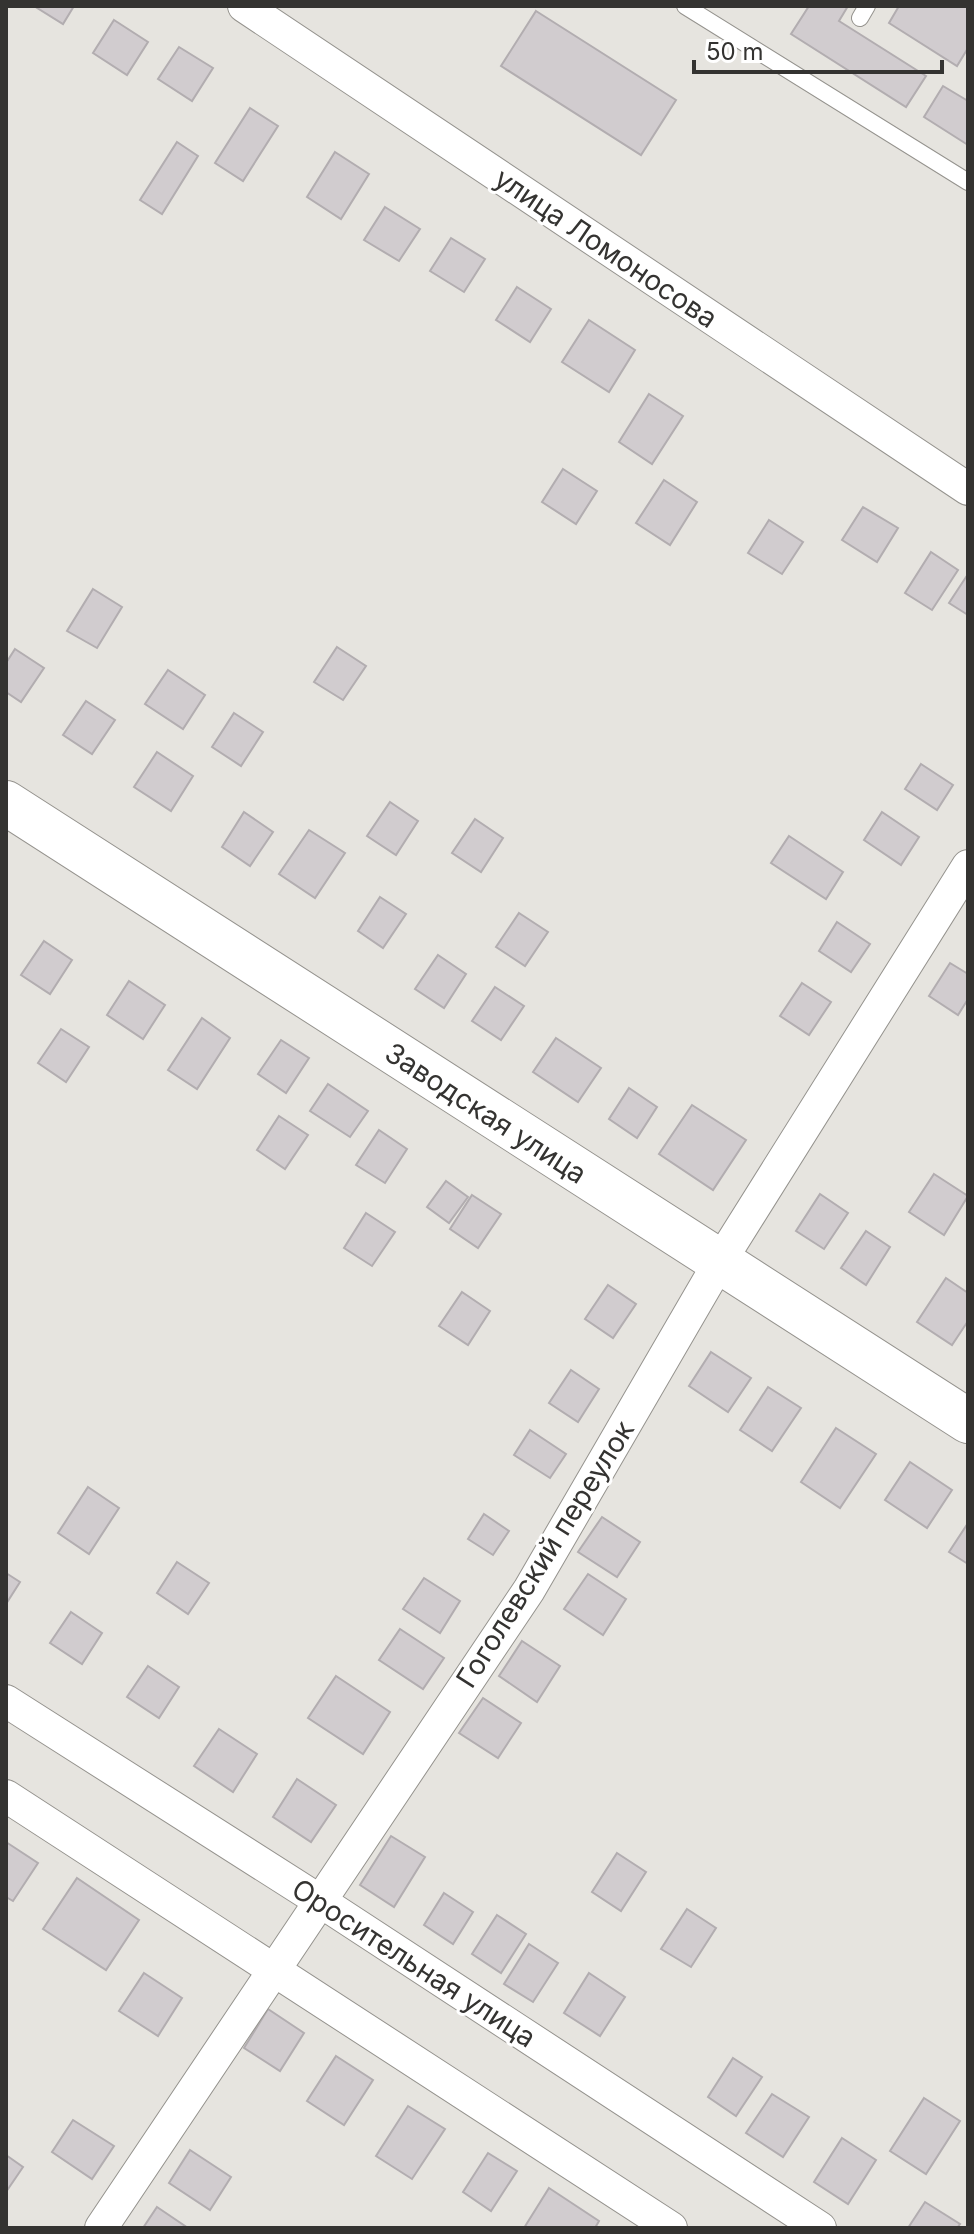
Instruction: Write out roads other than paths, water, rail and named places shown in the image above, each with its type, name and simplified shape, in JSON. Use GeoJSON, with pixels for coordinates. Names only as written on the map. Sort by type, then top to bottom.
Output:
{"type":"FeatureCollection","features":[{"type":"Feature","properties":{"kind":"main road","name":"Заводская улица"},"geometry":{"type":"LineString","coordinates":[[6,803],[968,1421]]}},
{"type":"Feature","properties":{"kind":"street","name":"улица Ломоносова"},"geometry":{"type":"LineString","coordinates":[[244,6],[968,489]]}},
{"type":"Feature","properties":{"kind":"street","name":"Гоголевский переулок"},"geometry":{"type":"LineString","coordinates":[[101,2228],[529,1590],[719,1263],[968,866]]}},
{"type":"Feature","properties":{"kind":"street","name":"Оросительная улица"},"geometry":{"type":"LineString","coordinates":[[6,1701],[320,1901],[820,2228]]}},
{"type":"Feature","properties":{"kind":"street"},"geometry":{"type":"LineString","coordinates":[[6,1796],[671,2228]]}},
{"type":"Feature","properties":{"kind":"lane"},"geometry":{"type":"LineString","coordinates":[[685,6],[968,182]]}}]}
